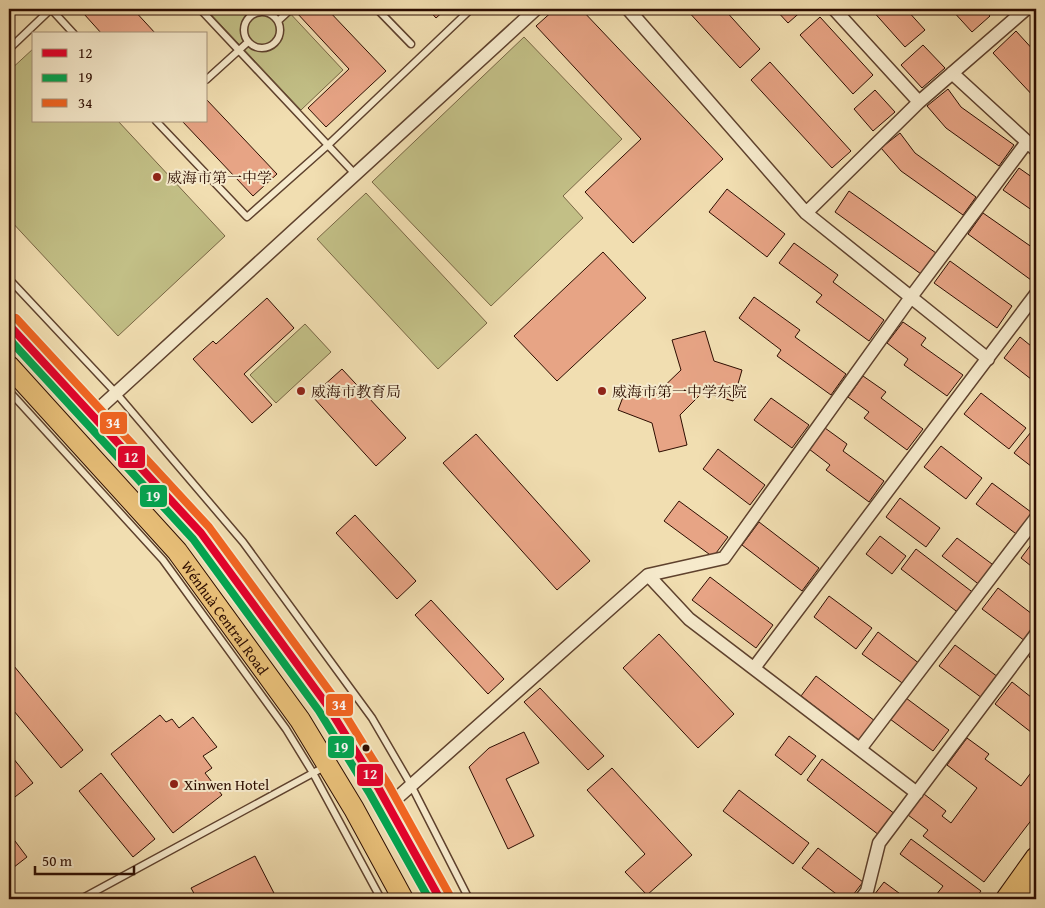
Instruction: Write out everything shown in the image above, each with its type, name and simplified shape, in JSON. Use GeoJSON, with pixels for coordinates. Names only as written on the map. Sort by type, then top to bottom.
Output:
{"type":"FeatureCollection","features":[{"type":"Feature","properties":{"kind":"main road","name":"Wénhuà Central Road"},"geometry":{"type":"LineString","coordinates":[[9,325],[201,533],[327,705],[388,806],[440,899]]}},
{"type":"Feature","properties":{"kind":"main road","name":"Wénhuà Central Road"},"geometry":{"type":"LineString","coordinates":[[9,366],[177,551],[300,720],[320,769],[354,809],[403,899]]}},
{"type":"Feature","properties":{"kind":"main road"},"geometry":{"type":"LineString","coordinates":[[1006,899],[1036,857]]}},
{"type":"Feature","properties":{"kind":"main road"},"geometry":{"type":"LineString","coordinates":[[1024,899],[1036,882]]}},
{"type":"Feature","properties":{"kind":"street"},"geometry":{"type":"LineString","coordinates":[[92,415],[536,9]]}},
{"type":"Feature","properties":{"kind":"street"},"geometry":{"type":"LineString","coordinates":[[628,9],[806,214],[988,358]]}},
{"type":"Feature","properties":{"kind":"street"},"geometry":{"type":"LineString","coordinates":[[834,9],[919,102]]}},
{"type":"Feature","properties":{"kind":"street"},"geometry":{"type":"LineString","coordinates":[[806,214],[919,102],[1026,9]]}},
{"type":"Feature","properties":{"kind":"street"},"geometry":{"type":"LineString","coordinates":[[388,806],[648,575],[724,558],[911,297],[1031,146],[952,73]]}},
{"type":"Feature","properties":{"kind":"street"},"geometry":{"type":"LineString","coordinates":[[754,668],[1036,294]]}},
{"type":"Feature","properties":{"kind":"street"},"geometry":{"type":"LineString","coordinates":[[860,750],[1036,518]]}},
{"type":"Feature","properties":{"kind":"street"},"geometry":{"type":"LineString","coordinates":[[648,575],[689,619],[916,793]]}},
{"type":"Feature","properties":{"kind":"street"},"geometry":{"type":"LineString","coordinates":[[861,899],[867,891],[879,843],[1036,634]]}},
{"type":"Feature","properties":{"kind":"lane"},"geometry":{"type":"LineString","coordinates":[[9,49],[51,9],[72,32]]}},
{"type":"Feature","properties":{"kind":"lane"},"geometry":{"type":"LineString","coordinates":[[200,9],[355,174]]}},
{"type":"Feature","properties":{"kind":"lane"},"geometry":{"type":"LineString","coordinates":[[278,21],[291,9]]}},
{"type":"Feature","properties":{"kind":"lane"},"geometry":{"type":"LineString","coordinates":[[377,9],[411,44]]}},
{"type":"Feature","properties":{"kind":"lane"},"geometry":{"type":"LineString","coordinates":[[159,122],[247,218],[328,145],[471,9]]}},
{"type":"Feature","properties":{"kind":"lane"},"geometry":{"type":"LineString","coordinates":[[264,12],[278,21],[280,26],[279,38],[271,46],[259,48],[248,42],[245,36],[245,24],[253,15],[264,12]]}},
{"type":"Feature","properties":{"kind":"lane"},"geometry":{"type":"LineString","coordinates":[[208,78],[248,42]]}},
{"type":"Feature","properties":{"kind":"lane"},"geometry":{"type":"LineString","coordinates":[[9,279],[116,393],[243,542],[372,718],[411,785],[469,899]]}},
{"type":"Feature","properties":{"kind":"lane"},"geometry":{"type":"LineString","coordinates":[[9,391],[163,560],[286,729],[320,769],[381,899]]}},
{"type":"Feature","properties":{"kind":"lane"},"geometry":{"type":"LineString","coordinates":[[81,899],[320,769]]}},
{"type":"Feature","properties":{"kind":"shaded area"},"geometry":{"type":"Polygon","coordinates":[[[206,9],[286,9],[343,70],[301,110],[206,9]]]}},
{"type":"Feature","properties":{"kind":"shaded area"},"geometry":{"type":"Polygon","coordinates":[[[524,37],[622,139],[563,196],[583,218],[491,306],[372,182],[524,37]]]}},
{"type":"Feature","properties":{"kind":"shaded area"},"geometry":{"type":"Polygon","coordinates":[[[32,50],[32,122],[119,122],[225,236],[118,336],[9,219],[9,71],[32,50]]]}},
{"type":"Feature","properties":{"kind":"shaded area"},"geometry":{"type":"Polygon","coordinates":[[[366,193],[487,323],[438,369],[317,239],[366,193]]]}},
{"type":"Feature","properties":{"kind":"shaded area"},"geometry":{"type":"Polygon","coordinates":[[[305,324],[331,352],[276,403],[250,375],[305,324]]]}},
{"type":"Feature","properties":{"kind":"building"},"geometry":{"type":"Polygon","coordinates":[[[90,9],[133,9],[154,32],[100,32],[84,14],[90,9]]]}},
{"type":"Feature","properties":{"kind":"building"},"geometry":{"type":"Polygon","coordinates":[[[299,9],[327,9],[386,71],[326,127],[308,108],[349,69],[296,12],[299,9]]]}},
{"type":"Feature","properties":{"kind":"building"},"geometry":{"type":"Polygon","coordinates":[[[428,9],[446,9],[436,18],[428,9]]]}},
{"type":"Feature","properties":{"kind":"building"},"geometry":{"type":"Polygon","coordinates":[[[555,9],[581,9],[723,159],[633,243],[585,192],[641,139],[536,26],[555,9]]]}},
{"type":"Feature","properties":{"kind":"building"},"geometry":{"type":"Polygon","coordinates":[[[686,9],[724,9],[760,49],[740,68],[686,9]]]}},
{"type":"Feature","properties":{"kind":"building"},"geometry":{"type":"Polygon","coordinates":[[[775,9],[804,9],[788,23],[775,9]]]}},
{"type":"Feature","properties":{"kind":"building"},"geometry":{"type":"Polygon","coordinates":[[[871,9],[906,9],[925,30],[905,47],[871,9]]]}},
{"type":"Feature","properties":{"kind":"building"},"geometry":{"type":"Polygon","coordinates":[[[951,9],[984,9],[990,16],[972,32],[951,9]]]}},
{"type":"Feature","properties":{"kind":"building"},"geometry":{"type":"Polygon","coordinates":[[[820,17],[873,75],[853,94],[800,35],[820,17]]]}},
{"type":"Feature","properties":{"kind":"building"},"geometry":{"type":"Polygon","coordinates":[[[1016,31],[1036,53],[1036,99],[993,53],[1016,31]]]}},
{"type":"Feature","properties":{"kind":"building"},"geometry":{"type":"Polygon","coordinates":[[[923,45],[945,68],[922,88],[901,65],[923,45]]]}},
{"type":"Feature","properties":{"kind":"building"},"geometry":{"type":"Polygon","coordinates":[[[770,62],[851,151],[832,168],[751,80],[770,62]]]}},
{"type":"Feature","properties":{"kind":"building"},"geometry":{"type":"Polygon","coordinates":[[[948,89],[961,107],[1014,145],[999,166],[946,128],[927,106],[948,89]]]}},
{"type":"Feature","properties":{"kind":"building"},"geometry":{"type":"Polygon","coordinates":[[[875,90],[895,112],[873,131],[854,109],[875,90]]]}},
{"type":"Feature","properties":{"kind":"building"},"geometry":{"type":"Polygon","coordinates":[[[208,101],[277,174],[253,196],[183,122],[208,122],[208,101]]]}},
{"type":"Feature","properties":{"kind":"building"},"geometry":{"type":"Polygon","coordinates":[[[900,133],[915,153],[976,197],[963,215],[901,171],[881,148],[900,133]]]}},
{"type":"Feature","properties":{"kind":"building"},"geometry":{"type":"Polygon","coordinates":[[[1019,168],[1036,180],[1036,213],[1003,190],[1019,168]]]}},
{"type":"Feature","properties":{"kind":"building"},"geometry":{"type":"Polygon","coordinates":[[[727,189],[785,234],[767,257],[709,212],[727,189]]]}},
{"type":"Feature","properties":{"kind":"building"},"geometry":{"type":"Polygon","coordinates":[[[849,191],[936,253],[921,274],[835,212],[849,191]]]}},
{"type":"Feature","properties":{"kind":"building"},"geometry":{"type":"Polygon","coordinates":[[[983,213],[1036,250],[1036,273],[1031,280],[968,234],[983,213]]]}},
{"type":"Feature","properties":{"kind":"building"},"geometry":{"type":"Polygon","coordinates":[[[794,243],[838,275],[833,282],[884,320],[869,341],[816,302],[822,295],[779,263],[794,243]]]}},
{"type":"Feature","properties":{"kind":"building"},"geometry":{"type":"Polygon","coordinates":[[[603,252],[646,298],[557,381],[514,336],[603,252]]]}},
{"type":"Feature","properties":{"kind":"building"},"geometry":{"type":"Polygon","coordinates":[[[950,261],[1012,306],[997,328],[934,283],[950,261]]]}},
{"type":"Feature","properties":{"kind":"building"},"geometry":{"type":"Polygon","coordinates":[[[754,297],[800,330],[795,337],[846,374],[831,395],[777,356],[781,350],[739,318],[754,297]]]}},
{"type":"Feature","properties":{"kind":"building"},"geometry":{"type":"Polygon","coordinates":[[[267,298],[294,328],[244,374],[272,405],[252,423],[193,359],[213,341],[216,344],[267,298]]]}},
{"type":"Feature","properties":{"kind":"building"},"geometry":{"type":"Polygon","coordinates":[[[903,322],[926,338],[921,345],[963,375],[947,396],[904,365],[908,359],[887,343],[903,322]]]}},
{"type":"Feature","properties":{"kind":"building"},"geometry":{"type":"Polygon","coordinates":[[[705,331],[714,361],[742,370],[733,401],[703,392],[680,415],[687,445],[659,452],[652,423],[618,410],[628,384],[656,394],[681,370],[672,340],[705,331]]]}},
{"type":"Feature","properties":{"kind":"building"},"geometry":{"type":"Polygon","coordinates":[[[1020,337],[1036,350],[1036,383],[1004,358],[1020,337]]]}},
{"type":"Feature","properties":{"kind":"building"},"geometry":{"type":"Polygon","coordinates":[[[342,369],[406,438],[376,466],[312,396],[342,369]]]}},
{"type":"Feature","properties":{"kind":"building"},"geometry":{"type":"Polygon","coordinates":[[[863,376],[886,392],[881,398],[923,429],[907,450],[864,418],[869,412],[848,397],[863,376]]]}},
{"type":"Feature","properties":{"kind":"building"},"geometry":{"type":"Polygon","coordinates":[[[981,393],[1026,428],[1009,449],[964,414],[981,393]]]}},
{"type":"Feature","properties":{"kind":"building"},"geometry":{"type":"Polygon","coordinates":[[[771,398],[809,425],[792,448],[754,420],[771,398]]]}},
{"type":"Feature","properties":{"kind":"building"},"geometry":{"type":"Polygon","coordinates":[[[825,428],[847,444],[843,451],[884,481],[869,502],[826,470],[830,465],[809,449],[825,428]]]}},
{"type":"Feature","properties":{"kind":"building"},"geometry":{"type":"Polygon","coordinates":[[[1031,432],[1036,436],[1036,470],[1014,453],[1031,432]]]}},
{"type":"Feature","properties":{"kind":"building"},"geometry":{"type":"Polygon","coordinates":[[[476,434],[590,561],[557,590],[443,463],[476,434]]]}},
{"type":"Feature","properties":{"kind":"building"},"geometry":{"type":"Polygon","coordinates":[[[941,446],[982,478],[966,499],[924,467],[941,446]]]}},
{"type":"Feature","properties":{"kind":"building"},"geometry":{"type":"Polygon","coordinates":[[[718,449],[765,485],[750,505],[703,469],[718,449]]]}},
{"type":"Feature","properties":{"kind":"building"},"geometry":{"type":"Polygon","coordinates":[[[992,483],[1035,515],[1019,536],[976,504],[992,483]]]}},
{"type":"Feature","properties":{"kind":"building"},"geometry":{"type":"Polygon","coordinates":[[[900,498],[940,528],[926,547],[886,517],[900,498]]]}},
{"type":"Feature","properties":{"kind":"building"},"geometry":{"type":"Polygon","coordinates":[[[679,501],[728,537],[713,557],[664,521],[679,501]]]}},
{"type":"Feature","properties":{"kind":"building"},"geometry":{"type":"Polygon","coordinates":[[[355,515],[416,581],[397,599],[336,533],[355,515]]]}},
{"type":"Feature","properties":{"kind":"building"},"geometry":{"type":"Polygon","coordinates":[[[759,522],[819,568],[802,591],[742,545],[759,522]]]}},
{"type":"Feature","properties":{"kind":"building"},"geometry":{"type":"Polygon","coordinates":[[[880,536],[906,556],[892,574],[866,554],[880,536]]]}},
{"type":"Feature","properties":{"kind":"building"},"geometry":{"type":"Polygon","coordinates":[[[957,538],[996,567],[981,586],[942,556],[957,538]]]}},
{"type":"Feature","properties":{"kind":"building"},"geometry":{"type":"Polygon","coordinates":[[[1036,538],[1036,570],[1021,558],[1036,538]]]}},
{"type":"Feature","properties":{"kind":"building"},"geometry":{"type":"Polygon","coordinates":[[[916,549],[975,594],[960,614],[901,569],[916,549]]]}},
{"type":"Feature","properties":{"kind":"building"},"geometry":{"type":"Polygon","coordinates":[[[710,577],[773,625],[756,648],[692,600],[710,577]]]}},
{"type":"Feature","properties":{"kind":"building"},"geometry":{"type":"Polygon","coordinates":[[[998,588],[1036,617],[1036,625],[1025,641],[982,609],[998,588]]]}},
{"type":"Feature","properties":{"kind":"building"},"geometry":{"type":"Polygon","coordinates":[[[829,596],[872,628],[856,649],[814,617],[829,596]]]}},
{"type":"Feature","properties":{"kind":"building"},"geometry":{"type":"Polygon","coordinates":[[[431,600],[504,679],[488,694],[415,615],[431,600]]]}},
{"type":"Feature","properties":{"kind":"building"},"geometry":{"type":"Polygon","coordinates":[[[878,632],[920,664],[905,685],[862,654],[878,632]]]}},
{"type":"Feature","properties":{"kind":"building"},"geometry":{"type":"Polygon","coordinates":[[[659,634],[734,714],[698,748],[623,668],[659,634]]]}},
{"type":"Feature","properties":{"kind":"building"},"geometry":{"type":"Polygon","coordinates":[[[955,645],[998,677],[982,698],[939,666],[955,645]]]}},
{"type":"Feature","properties":{"kind":"building"},"geometry":{"type":"Polygon","coordinates":[[[1036,647],[1036,662],[1029,657],[1036,647]]]}},
{"type":"Feature","properties":{"kind":"building"},"geometry":{"type":"Polygon","coordinates":[[[9,660],[83,750],[61,768],[9,705],[9,660]]]}},
{"type":"Feature","properties":{"kind":"building"},"geometry":{"type":"Polygon","coordinates":[[[816,676],[875,721],[860,741],[801,696],[816,676]]]}},
{"type":"Feature","properties":{"kind":"building"},"geometry":{"type":"Polygon","coordinates":[[[1012,682],[1036,701],[1036,736],[995,704],[1012,682]]]}},
{"type":"Feature","properties":{"kind":"building"},"geometry":{"type":"Polygon","coordinates":[[[540,688],[604,756],[588,770],[524,702],[540,688]]]}},
{"type":"Feature","properties":{"kind":"building"},"geometry":{"type":"Polygon","coordinates":[[[906,698],[949,730],[933,751],[890,719],[906,698]]]}},
{"type":"Feature","properties":{"kind":"building","name":"Xinwen Hotel"},"geometry":{"type":"Polygon","coordinates":[[[160,715],[166,722],[172,719],[179,728],[193,717],[217,747],[203,756],[212,768],[205,773],[222,795],[173,833],[111,754],[160,715]]]}},
{"type":"Feature","properties":{"kind":"building"},"geometry":{"type":"Polygon","coordinates":[[[524,732],[539,763],[506,779],[534,836],[508,849],[469,767],[489,748],[524,732]]]}},
{"type":"Feature","properties":{"kind":"building"},"geometry":{"type":"Polygon","coordinates":[[[789,736],[816,756],[801,775],[775,755],[789,736]]]}},
{"type":"Feature","properties":{"kind":"building"},"geometry":{"type":"Polygon","coordinates":[[[967,738],[989,754],[985,759],[1021,786],[1036,766],[1036,814],[984,882],[923,836],[928,830],[908,815],[924,794],[946,811],[942,816],[951,823],[977,788],[947,765],[967,738]]]}},
{"type":"Feature","properties":{"kind":"building"},"geometry":{"type":"Polygon","coordinates":[[[9,753],[33,783],[11,800],[9,798],[9,753]]]}},
{"type":"Feature","properties":{"kind":"building"},"geometry":{"type":"Polygon","coordinates":[[[822,759],[895,814],[879,835],[807,780],[822,759]]]}},
{"type":"Feature","properties":{"kind":"building"},"geometry":{"type":"Polygon","coordinates":[[[612,768],[692,855],[647,895],[625,872],[645,854],[587,790],[612,768]]]}},
{"type":"Feature","properties":{"kind":"building"},"geometry":{"type":"Polygon","coordinates":[[[101,773],[155,839],[133,857],[79,791],[101,773]]]}},
{"type":"Feature","properties":{"kind":"building"},"geometry":{"type":"Polygon","coordinates":[[[739,790],[809,843],[793,864],[723,811],[739,790]]]}},
{"type":"Feature","properties":{"kind":"building"},"geometry":{"type":"Polygon","coordinates":[[[9,833],[27,857],[9,871],[9,833]]]}},
{"type":"Feature","properties":{"kind":"building"},"geometry":{"type":"Polygon","coordinates":[[[911,839],[981,891],[975,899],[933,899],[943,886],[900,854],[911,839]]]}},
{"type":"Feature","properties":{"kind":"building"},"geometry":{"type":"Polygon","coordinates":[[[818,848],[863,882],[850,899],[843,899],[802,868],[818,848]]]}},
{"type":"Feature","properties":{"kind":"building"},"geometry":{"type":"Polygon","coordinates":[[[255,856],[277,899],[197,899],[191,888],[255,856]]]}},
{"type":"Feature","properties":{"kind":"building"},"geometry":{"type":"Polygon","coordinates":[[[884,882],[907,899],[871,899],[884,882]]]}},
{"type":"Feature","properties":{"kind":"transit line","name":"34"},"geometry":{"type":"LineString","coordinates":[[16,318],[209,527],[336,700],[388,784],[449,894]]}},
{"type":"Feature","properties":{"kind":"transit line","name":"12"},"geometry":{"type":"LineString","coordinates":[[9,325],[201,533],[327,705],[379,789],[440,899]]}},
{"type":"Feature","properties":{"kind":"transit line","name":"19"},"geometry":{"type":"LineString","coordinates":[[9,339],[193,539],[319,711],[370,794],[429,899]]}},
{"type":"Feature","properties":{"kind":"place","name":"威海市第一中学"},"geometry":{"type":"Point","coordinates":[157,177]}},
{"type":"Feature","properties":{"kind":"place","name":"威海市教育局"},"geometry":{"type":"Point","coordinates":[301,391]}},
{"type":"Feature","properties":{"kind":"place","name":"威海市第一中学东院"},"geometry":{"type":"Point","coordinates":[602,391]}},
{"type":"Feature","properties":{"kind":"place","name":"Xinwen Hotel"},"geometry":{"type":"Point","coordinates":[174,784]}}]}
